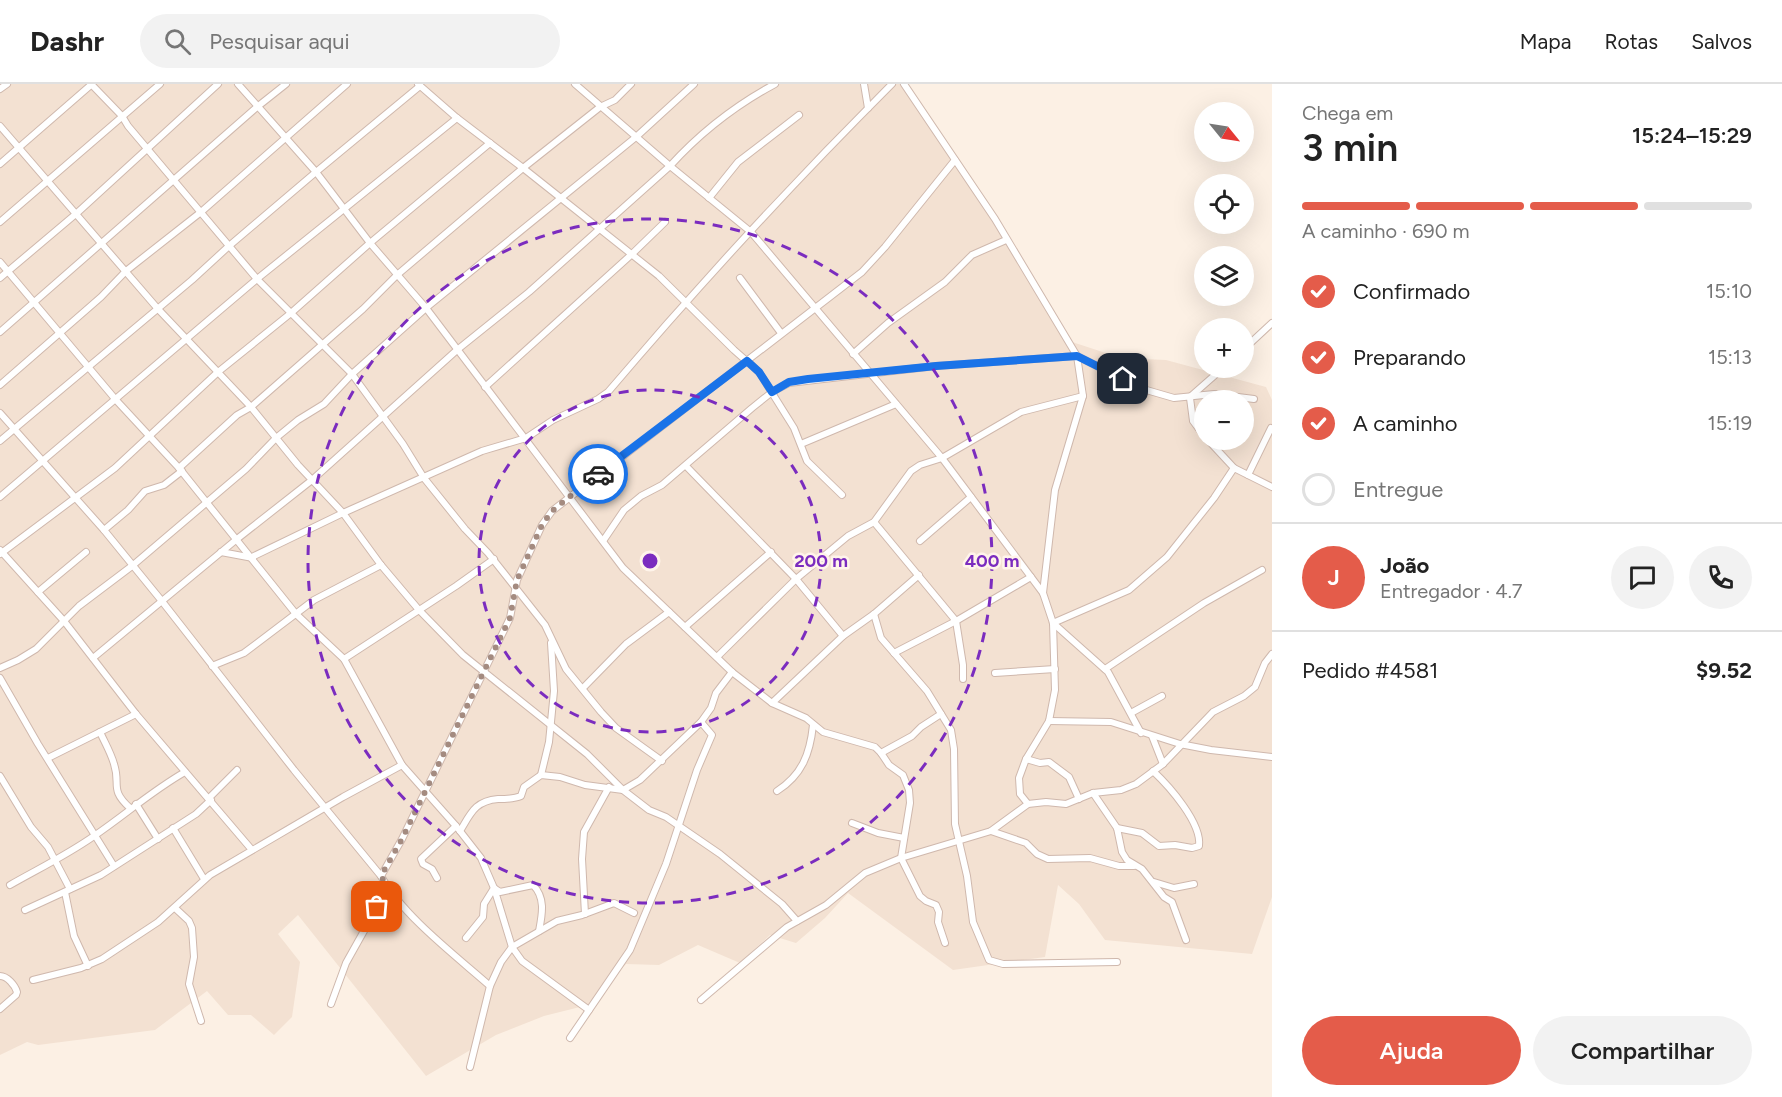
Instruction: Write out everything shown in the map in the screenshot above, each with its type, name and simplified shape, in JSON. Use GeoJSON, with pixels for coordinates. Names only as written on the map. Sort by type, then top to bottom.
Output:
{"type":"FeatureCollection","features":[{"type":"Feature","properties":{"kind":"street"},"geometry":{"type":"LineString","coordinates":[[0,89],[7,84]]}},
{"type":"Feature","properties":{"kind":"street"},"geometry":{"type":"LineString","coordinates":[[0,164],[91,84],[122,116],[257,279],[352,374],[424,478],[465,529],[494,559],[545,625],[566,669],[616,728],[662,761]]}},
{"type":"Feature","properties":{"kind":"street"},"geometry":{"type":"LineString","coordinates":[[0,222],[160,84]]}},
{"type":"Feature","properties":{"kind":"street"},"geometry":{"type":"LineString","coordinates":[[0,278],[77,213],[218,84]]}},
{"type":"Feature","properties":{"kind":"street"},"geometry":{"type":"LineString","coordinates":[[238,84],[316,172],[370,243],[426,308],[623,568],[732,672],[772,703],[806,718],[823,732],[875,747],[889,765],[903,776],[909,790],[910,802],[901,858],[920,896],[926,902],[936,905],[939,912],[938,922],[945,943]]}},
{"type":"Feature","properties":{"kind":"street"},"geometry":{"type":"LineString","coordinates":[[0,332],[257,106],[286,84]]}},
{"type":"Feature","properties":{"kind":"street"},"geometry":{"type":"LineString","coordinates":[[0,385],[60,334],[126,272],[201,212],[347,84]]}},
{"type":"Feature","properties":{"kind":"street"},"geometry":{"type":"LineString","coordinates":[[576,84],[600,107],[751,232],[942,458],[1044,593],[1053,623],[1056,690],[1049,721],[1026,759],[1019,778],[1020,794],[1028,804]]}},
{"type":"Feature","properties":{"kind":"street"},"geometry":{"type":"LineString","coordinates":[[104,530],[146,491],[164,485],[237,415],[250,407],[363,309],[397,275],[524,168],[600,107],[615,100],[631,84]]}},
{"type":"Feature","properties":{"kind":"street"},"geometry":{"type":"LineString","coordinates":[[0,668],[36,649],[79,606],[132,566],[246,469],[276,438],[298,420],[324,404],[352,374],[426,308],[636,136],[694,84]]}},
{"type":"Feature","properties":{"kind":"street"},"geometry":{"type":"LineString","coordinates":[[93,658],[161,600],[312,480],[457,350],[529,292],[600,229],[670,166],[686,148],[734,109],[775,84]]}},
{"type":"Feature","properties":{"kind":"street"},"geometry":{"type":"LineString","coordinates":[[864,84],[868,108]]}},
{"type":"Feature","properties":{"kind":"street"},"geometry":{"type":"LineString","coordinates":[[253,558],[343,513],[482,452],[526,438],[553,420],[608,392],[686,301],[892,84]]}},
{"type":"Feature","properties":{"kind":"street"},"geometry":{"type":"LineString","coordinates":[[904,84],[995,219],[1077,356],[1083,396],[1055,490],[1044,593]]}},
{"type":"Feature","properties":{"kind":"street"},"geometry":{"type":"LineString","coordinates":[[0,441],[419,85],[457,118],[632,254],[686,301],[702,320],[759,372],[794,428],[811,466],[842,495]]}},
{"type":"Feature","properties":{"kind":"street"},"geometry":{"type":"LineString","coordinates":[[709,198],[738,162],[799,115]]}},
{"type":"Feature","properties":{"kind":"street"},"geometry":{"type":"LineString","coordinates":[[0,497],[257,279],[457,118]]}},
{"type":"Feature","properties":{"kind":"street"},"geometry":{"type":"LineString","coordinates":[[0,126],[158,309],[250,407],[343,513],[381,565],[419,610],[483,673],[587,754],[623,790],[649,810],[666,817],[720,854],[782,904],[797,921]]}},
{"type":"Feature","properties":{"kind":"street"},"geometry":{"type":"LineString","coordinates":[[252,850],[136,714],[64,621],[1,552],[75,499],[124,460],[148,435],[218,372],[291,313],[370,243],[490,143]]}},
{"type":"Feature","properties":{"kind":"street"},"geometry":{"type":"LineString","coordinates":[[381,876],[402,839],[510,618],[517,580],[542,525],[552,511],[862,272],[955,160]]}},
{"type":"Feature","properties":{"kind":"street"},"geometry":{"type":"LineString","coordinates":[[485,387],[665,222]]}},
{"type":"Feature","properties":{"kind":"street"},"geometry":{"type":"LineString","coordinates":[[853,354],[888,323],[945,282],[972,255],[1006,240]]}},
{"type":"Feature","properties":{"kind":"street"},"geometry":{"type":"LineString","coordinates":[[0,262],[116,400],[207,502],[296,614],[344,660],[402,765],[458,828],[481,858],[494,888],[512,947],[522,961],[589,1010]]}},
{"type":"Feature","properties":{"kind":"street"},"geometry":{"type":"LineString","coordinates":[[740,278],[781,333]]}},
{"type":"Feature","properties":{"kind":"street"},"geometry":{"type":"LineString","coordinates":[[1254,340],[1272,323]]}},
{"type":"Feature","properties":{"kind":"street"},"geometry":{"type":"LineString","coordinates":[[603,541],[624,510],[641,496],[662,485],[772,392],[789,382],[1077,356],[1143,389],[1174,398],[1194,397]]}},
{"type":"Feature","properties":{"kind":"street"},"geometry":{"type":"LineString","coordinates":[[1190,398],[1212,378]]}},
{"type":"Feature","properties":{"kind":"street"},"geometry":{"type":"LineString","coordinates":[[717,657],[796,579],[848,536],[874,522],[911,471],[920,465],[942,458],[1021,412],[1083,396]]}},
{"type":"Feature","properties":{"kind":"street"},"geometry":{"type":"LineString","coordinates":[[1190,398],[1194,422]]}},
{"type":"Feature","properties":{"kind":"street"},"geometry":{"type":"LineString","coordinates":[[801,444],[896,404]]}},
{"type":"Feature","properties":{"kind":"street"},"geometry":{"type":"LineString","coordinates":[[0,413],[104,530],[381,876],[388,888],[426,929],[490,986]]}},
{"type":"Feature","properties":{"kind":"street"},"geometry":{"type":"LineString","coordinates":[[1248,475],[1271,428]]}},
{"type":"Feature","properties":{"kind":"street"},"geometry":{"type":"LineString","coordinates":[[1217,450],[1234,468],[1272,487]]}},
{"type":"Feature","properties":{"kind":"street"},"geometry":{"type":"LineString","coordinates":[[686,466],[796,579],[843,636]]}},
{"type":"Feature","properties":{"kind":"street"},"geometry":{"type":"LineString","coordinates":[[1053,623],[1129,590],[1167,557],[1214,498],[1234,468]]}},
{"type":"Feature","properties":{"kind":"street"},"geometry":{"type":"LineString","coordinates":[[920,541],[971,497]]}},
{"type":"Feature","properties":{"kind":"street"},"geometry":{"type":"LineString","coordinates":[[874,522],[956,621],[963,679]]}},
{"type":"Feature","properties":{"kind":"street"},"geometry":{"type":"LineString","coordinates":[[38,592],[86,552]]}},
{"type":"Feature","properties":{"kind":"street"},"geometry":{"type":"LineString","coordinates":[[221,552],[253,558]]}},
{"type":"Feature","properties":{"kind":"street"},"geometry":{"type":"LineString","coordinates":[[686,627],[771,552]]}},
{"type":"Feature","properties":{"kind":"street"},"geometry":{"type":"LineString","coordinates":[[344,660],[494,559]]}},
{"type":"Feature","properties":{"kind":"street"},"geometry":{"type":"LineString","coordinates":[[212,666],[244,653],[314,600],[381,565]]}},
{"type":"Feature","properties":{"kind":"street"},"geometry":{"type":"LineString","coordinates":[[1105,669],[1204,603],[1262,570]]}},
{"type":"Feature","properties":{"kind":"street"},"geometry":{"type":"LineString","coordinates":[[772,703],[843,636],[874,614],[919,575]]}},
{"type":"Feature","properties":{"kind":"street"},"geometry":{"type":"LineString","coordinates":[[894,653],[956,621],[1031,577]]}},
{"type":"Feature","properties":{"kind":"street"},"geometry":{"type":"LineString","coordinates":[[583,688],[626,644],[669,612]]}},
{"type":"Feature","properties":{"kind":"street"},"geometry":{"type":"LineString","coordinates":[[874,614],[881,638],[927,691],[951,730],[958,841],[967,876],[973,922],[989,960],[1003,964],[1117,962]]}},
{"type":"Feature","properties":{"kind":"street"},"geometry":{"type":"LineString","coordinates":[[1053,623],[1105,669],[1142,733]]}},
{"type":"Feature","properties":{"kind":"street"},"geometry":{"type":"LineString","coordinates":[[437,878],[432,869],[423,864],[421,859],[458,828],[478,803],[521,796],[524,787],[541,775],[549,742],[554,691],[550,639]]}},
{"type":"Feature","properties":{"kind":"street"},"geometry":{"type":"LineString","coordinates":[[701,1000],[787,927],[826,905],[865,873],[901,858],[991,831],[1028,804],[1066,804],[1093,793],[1121,790],[1136,784],[1163,764],[1213,712],[1244,696],[1255,687],[1265,663],[1272,654]]}},
{"type":"Feature","properties":{"kind":"street"},"geometry":{"type":"LineString","coordinates":[[995,673],[1055,669]]}},
{"type":"Feature","properties":{"kind":"street"},"geometry":{"type":"LineString","coordinates":[[541,775],[560,777],[585,785],[623,790],[640,780],[662,761],[701,722],[711,708],[716,693],[732,672]]}},
{"type":"Feature","properties":{"kind":"street"},"geometry":{"type":"LineString","coordinates":[[0,678],[114,866]]}},
{"type":"Feature","properties":{"kind":"street"},"geometry":{"type":"LineString","coordinates":[[1131,713],[1162,696]]}},
{"type":"Feature","properties":{"kind":"street"},"geometry":{"type":"LineString","coordinates":[[48,758],[136,714]]}},
{"type":"Feature","properties":{"kind":"street"},"geometry":{"type":"LineString","coordinates":[[881,753],[912,736],[941,714]]}},
{"type":"Feature","properties":{"kind":"street"},"geometry":{"type":"LineString","coordinates":[[1049,721],[1111,722],[1180,744],[1272,757]]}},
{"type":"Feature","properties":{"kind":"street"},"geometry":{"type":"LineString","coordinates":[[570,1038],[630,950],[666,864],[697,770],[712,735],[701,722]]}},
{"type":"Feature","properties":{"kind":"street"},"geometry":{"type":"LineString","coordinates":[[777,791],[790,783],[799,773],[811,741],[813,725]]}},
{"type":"Feature","properties":{"kind":"street"},"geometry":{"type":"LineString","coordinates":[[100,732],[115,766],[116,790],[120,797],[133,806],[158,839]]}},
{"type":"Feature","properties":{"kind":"street"},"geometry":{"type":"LineString","coordinates":[[1152,736],[1163,764]]}},
{"type":"Feature","properties":{"kind":"street"},"geometry":{"type":"LineString","coordinates":[[1026,759],[1040,763],[1049,762],[1069,777],[1079,799]]}},
{"type":"Feature","properties":{"kind":"street"},"geometry":{"type":"LineString","coordinates":[[33,980],[88,966],[158,922],[204,879],[325,807],[402,765]]}},
{"type":"Feature","properties":{"kind":"street"},"geometry":{"type":"LineString","coordinates":[[25,910],[101,875],[158,839],[195,814],[237,770]]}},
{"type":"Feature","properties":{"kind":"street"},"geometry":{"type":"LineString","coordinates":[[1118,828],[1142,833],[1159,846],[1175,845],[1192,848],[1199,846],[1195,827],[1176,793],[1153,771]]}},
{"type":"Feature","properties":{"kind":"street"},"geometry":{"type":"LineString","coordinates":[[10,885],[55,862],[96,835],[161,786],[185,772]]}},
{"type":"Feature","properties":{"kind":"street"},"geometry":{"type":"LineString","coordinates":[[0,776],[31,827],[48,847],[55,862],[67,890],[74,936],[88,966]]}},
{"type":"Feature","properties":{"kind":"street"},"geometry":{"type":"LineString","coordinates":[[585,914],[582,859],[584,831],[609,787]]}},
{"type":"Feature","properties":{"kind":"street"},"geometry":{"type":"LineString","coordinates":[[1093,793],[1118,828],[1122,852],[1127,860],[1142,869],[1176,909],[1186,940]]}},
{"type":"Feature","properties":{"kind":"street"},"geometry":{"type":"LineString","coordinates":[[852,823],[878,833],[904,838]]}},
{"type":"Feature","properties":{"kind":"street"},"geometry":{"type":"LineString","coordinates":[[173,828],[204,879]]}},
{"type":"Feature","properties":{"kind":"street"},"geometry":{"type":"LineString","coordinates":[[991,831],[1026,843],[1037,854],[1048,859],[1090,858],[1119,866],[1134,866]]}},
{"type":"Feature","properties":{"kind":"street"},"geometry":{"type":"LineString","coordinates":[[1153,882],[1174,888],[1194,884]]}},
{"type":"Feature","properties":{"kind":"street"},"geometry":{"type":"LineString","coordinates":[[494,888],[500,892],[533,885],[537,889],[543,908],[539,931]]}},
{"type":"Feature","properties":{"kind":"street"},"geometry":{"type":"LineString","coordinates":[[331,1004],[346,963],[388,888]]}},
{"type":"Feature","properties":{"kind":"street"},"geometry":{"type":"LineString","coordinates":[[466,938],[483,917],[484,904],[494,888]]}},
{"type":"Feature","properties":{"kind":"street"},"geometry":{"type":"LineString","coordinates":[[470,1067],[490,986],[501,962],[512,947],[557,921],[614,903],[634,913]]}},
{"type":"Feature","properties":{"kind":"street"},"geometry":{"type":"LineString","coordinates":[[175,908],[189,921],[192,928],[194,957],[189,984],[201,1021]]}},
{"type":"Feature","properties":{"kind":"street"},"geometry":{"type":"LineString","coordinates":[[0,976],[4,976],[17,992],[0,1008]]}},
{"type":"Feature","properties":{"kind":"shaded area"},"geometry":{"type":"Polygon","coordinates":[[[8,84],[902,84],[995,225],[1063,339],[1121,358],[1166,360],[1194,368],[1194,378],[1233,378],[1266,387],[1272,400],[1272,897],[1252,954],[1105,940],[1079,904],[1058,885],[1045,957],[953,970],[848,893],[825,918],[796,943],[770,935],[740,963],[698,945],[659,965],[626,964],[588,1005],[544,1016],[496,1035],[426,1076],[298,915],[278,934],[300,962],[292,1017],[274,1035],[251,1015],[228,1015],[207,991],[155,1030],[38,1045],[27,1042],[0,1055],[0,90],[8,84]]]}},
{"type":"Feature","properties":{"kind":"way so far"},"geometry":{"type":"LineString","coordinates":[[377,907],[388,888],[381,876],[402,839],[510,618],[517,580],[542,525],[552,511],[598,474]]}},
{"type":"Feature","properties":{"kind":"route"},"geometry":{"type":"LineString","coordinates":[[598,474],[747,361],[768,383],[772,392],[789,382],[808,379],[936,366],[1077,356],[1123,379]]}}]}
